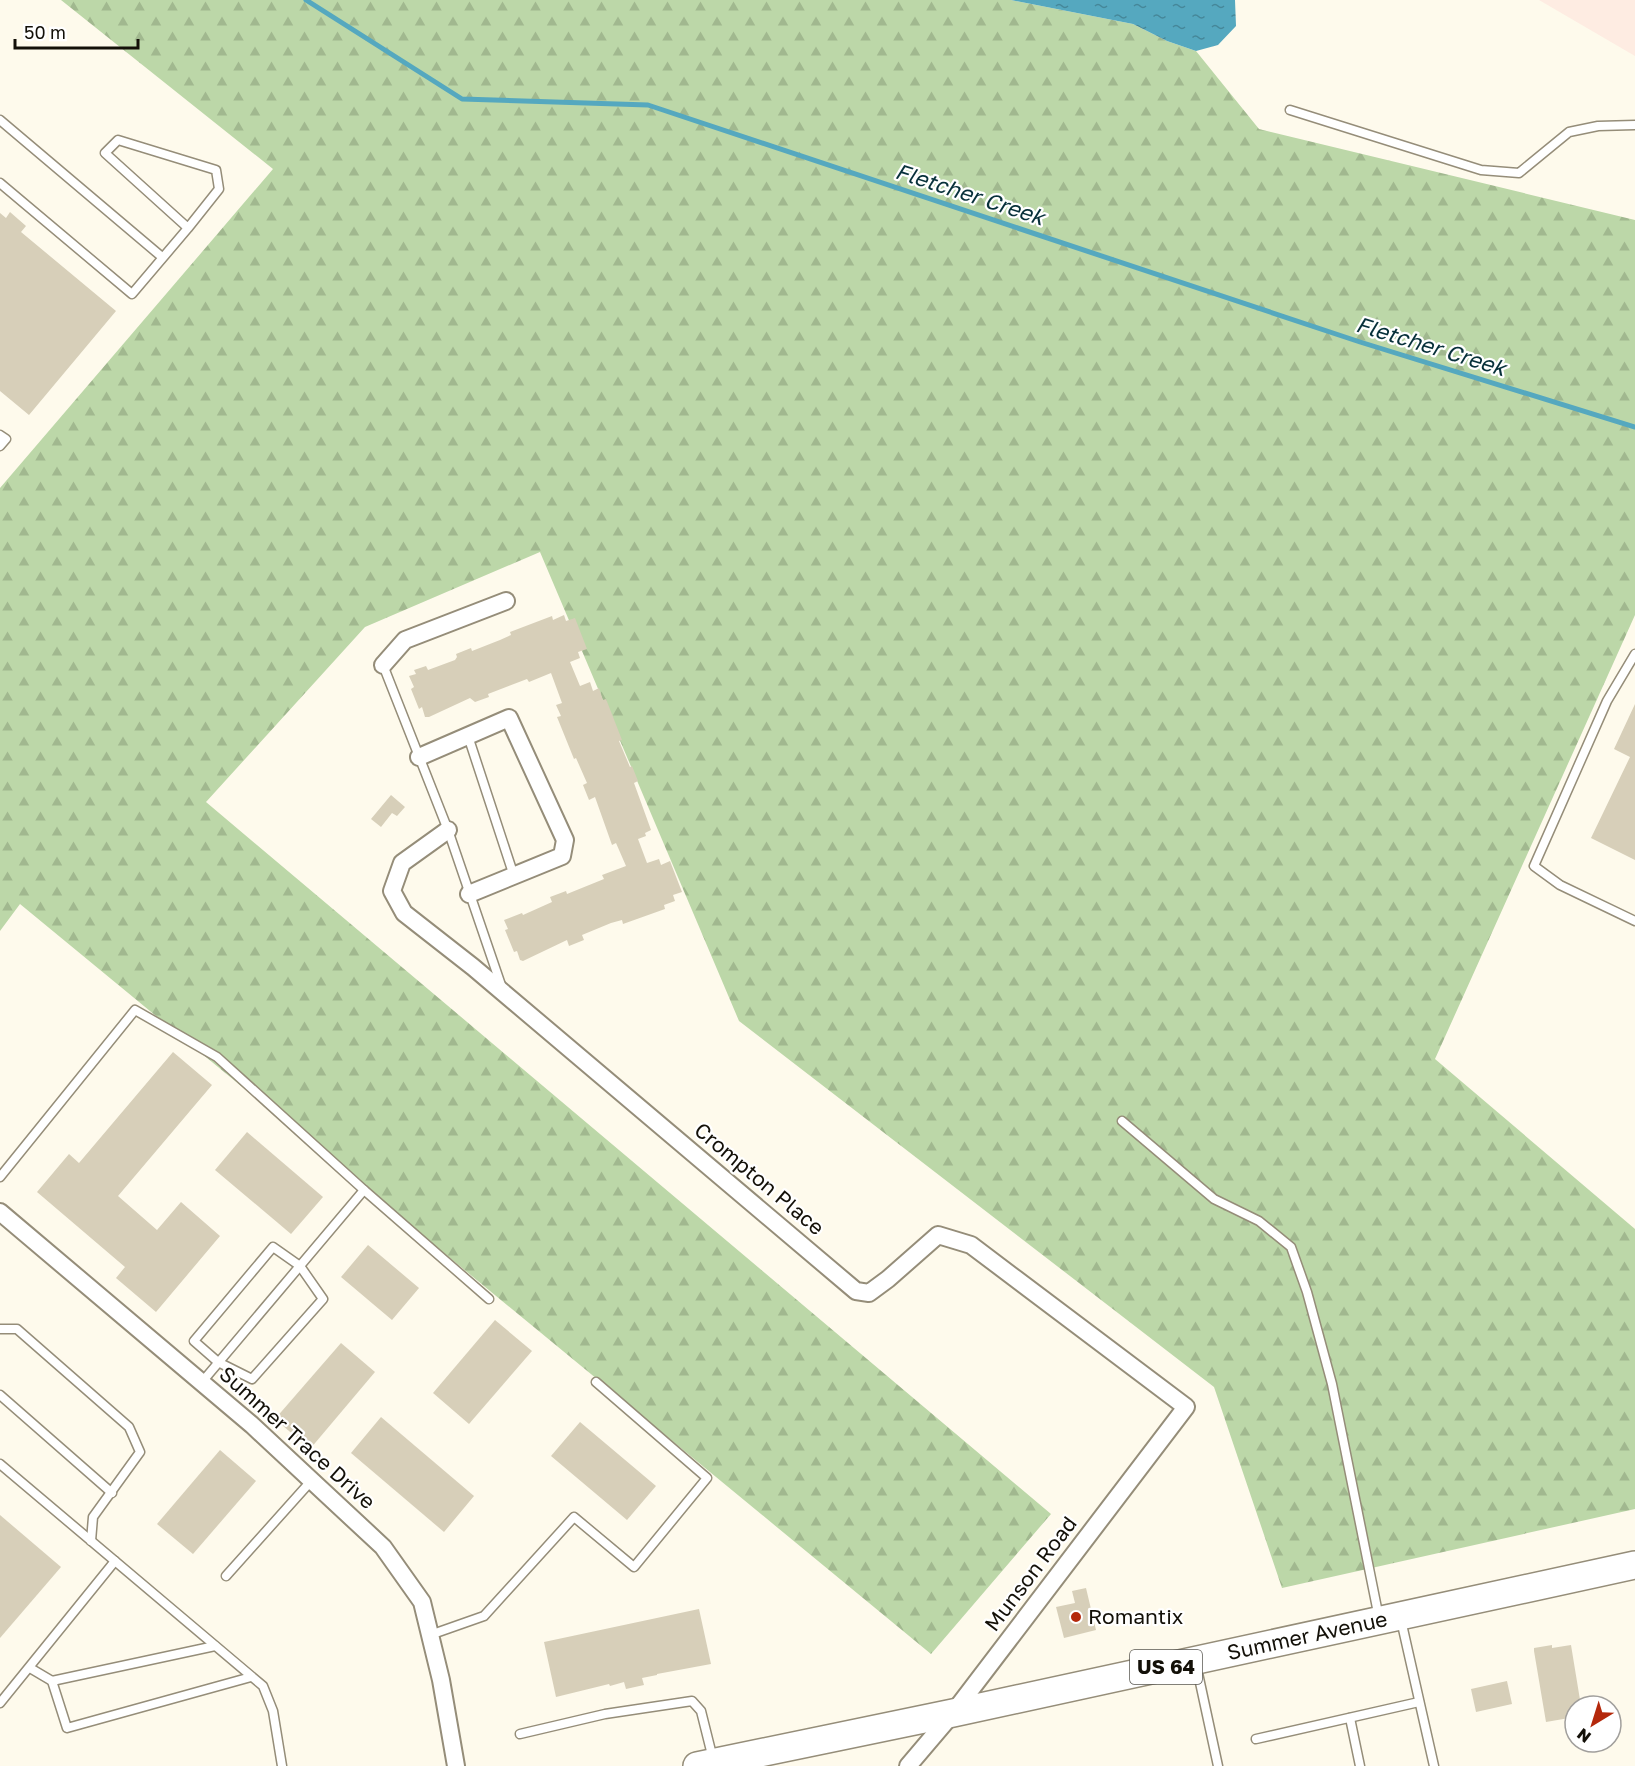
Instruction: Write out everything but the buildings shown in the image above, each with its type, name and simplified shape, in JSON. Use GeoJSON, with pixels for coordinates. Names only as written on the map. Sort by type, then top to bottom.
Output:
{"type":"FeatureCollection","features":[{"type":"Feature","properties":{"kind":"main road","name":"Summer Avenue"},"geometry":{"type":"LineString","coordinates":[[706,1764],[953,1713],[1635,1565]]}},
{"type":"Feature","properties":{"kind":"street"},"geometry":{"type":"LineString","coordinates":[[383,665],[405,640],[506,601]]}},
{"type":"Feature","properties":{"kind":"street"},"geometry":{"type":"LineString","coordinates":[[419,757],[509,718],[565,840],[562,856],[469,894]]}},
{"type":"Feature","properties":{"kind":"street","name":"Crompton Place"},"geometry":{"type":"LineString","coordinates":[[448,830],[402,863],[392,891],[404,913],[503,991],[856,1292],[868,1293],[888,1279],[938,1235],[971,1245],[1186,1407]]}},
{"type":"Feature","properties":{"kind":"street","name":"Summer Trace Drive"},"geometry":{"type":"LineString","coordinates":[[0,1212],[252,1425],[383,1547],[422,1602],[441,1680],[456,1766]]}},
{"type":"Feature","properties":{"kind":"street","name":"Munson Road"},"geometry":{"type":"LineString","coordinates":[[908,1766],[953,1713],[1186,1407]]}},
{"type":"Feature","properties":{"kind":"lane"},"geometry":{"type":"LineString","coordinates":[[1290,110],[1481,170],[1520,172],[1569,132],[1598,126],[1635,125]]}},
{"type":"Feature","properties":{"kind":"lane"},"geometry":{"type":"LineString","coordinates":[[0,120],[162,257]]}},
{"type":"Feature","properties":{"kind":"lane"},"geometry":{"type":"LineString","coordinates":[[0,183],[132,294],[188,228],[219,189],[216,170],[118,140],[105,153],[188,228]]}},
{"type":"Feature","properties":{"kind":"lane"},"geometry":{"type":"LineString","coordinates":[[1635,654],[1607,701],[1534,866],[1560,885],[1635,921]]}},
{"type":"Feature","properties":{"kind":"lane"},"geometry":{"type":"LineString","coordinates":[[383,665],[448,830],[503,991]]}},
{"type":"Feature","properties":{"kind":"lane"},"geometry":{"type":"LineString","coordinates":[[468,736],[514,876]]}},
{"type":"Feature","properties":{"kind":"lane"},"geometry":{"type":"LineString","coordinates":[[0,1177],[135,1010],[217,1058],[489,1299]]}},
{"type":"Feature","properties":{"kind":"lane"},"geometry":{"type":"LineString","coordinates":[[1122,1121],[1214,1199],[1259,1221],[1291,1246],[1307,1292],[1332,1384],[1390,1619],[1419,1702],[1434,1766]]}},
{"type":"Feature","properties":{"kind":"lane"},"geometry":{"type":"LineString","coordinates":[[202,1382],[364,1190]]}},
{"type":"Feature","properties":{"kind":"lane"},"geometry":{"type":"LineString","coordinates":[[273,1247],[300,1266],[323,1299],[252,1379],[218,1362],[194,1341],[273,1247]]}},
{"type":"Feature","properties":{"kind":"lane"},"geometry":{"type":"LineString","coordinates":[[0,1329],[17,1329],[129,1427],[141,1452],[93,1517],[91,1541]]}},
{"type":"Feature","properties":{"kind":"lane"},"geometry":{"type":"LineString","coordinates":[[430,1635],[484,1616],[574,1516],[634,1567],[707,1478],[596,1382]]}},
{"type":"Feature","properties":{"kind":"lane"},"geometry":{"type":"LineString","coordinates":[[0,1395],[112,1493]]}},
{"type":"Feature","properties":{"kind":"lane"},"geometry":{"type":"LineString","coordinates":[[0,1464],[262,1686],[273,1711],[282,1766]]}},
{"type":"Feature","properties":{"kind":"lane"},"geometry":{"type":"LineString","coordinates":[[226,1576],[312,1480]]}},
{"type":"Feature","properties":{"kind":"lane"},"geometry":{"type":"LineString","coordinates":[[0,1703],[115,1561]]}},
{"type":"Feature","properties":{"kind":"lane"},"geometry":{"type":"LineString","coordinates":[[52,1681],[215,1646]]}},
{"type":"Feature","properties":{"kind":"lane"},"geometry":{"type":"LineString","coordinates":[[1195,1661],[1218,1766]]}},
{"type":"Feature","properties":{"kind":"lane"},"geometry":{"type":"LineString","coordinates":[[30,1668],[52,1681],[67,1728],[251,1677]]}},
{"type":"Feature","properties":{"kind":"lane"},"geometry":{"type":"LineString","coordinates":[[519,1734],[605,1714],[692,1701],[701,1711],[706,1764]]}},
{"type":"Feature","properties":{"kind":"lane"},"geometry":{"type":"LineString","coordinates":[[1256,1739],[1419,1702]]}},
{"type":"Feature","properties":{"kind":"lane"},"geometry":{"type":"LineString","coordinates":[[1350,1718],[1360,1766]]}},
{"type":"Feature","properties":{"kind":"shaded area"},"geometry":{"type":"Polygon","coordinates":[[[1539,0],[1635,0],[1635,56],[1539,0]]]}},
{"type":"Feature","properties":{"kind":"green space"},"geometry":{"type":"Polygon","coordinates":[[[61,0],[1011,0],[1133,24],[1167,41],[1196,51],[1259,129],[1635,220],[1635,615],[1435,1059],[1635,1229],[1635,1509],[1282,1588],[1214,1387],[739,1021],[540,552],[365,627],[206,802],[1051,1514],[931,1654],[20,904],[0,931],[0,488],[273,169],[61,0]]]}},
{"type":"Feature","properties":{"kind":"water"},"geometry":{"type":"Polygon","coordinates":[[[1011,0],[1235,0],[1236,26],[1218,45],[1196,51],[1167,41],[1133,24],[1011,0]]]}},
{"type":"Feature","properties":{"kind":"waterway","name":"Fletcher Creek"},"geometry":{"type":"LineString","coordinates":[[306,0],[462,99],[648,105],[1360,342],[1635,427]]}},
{"type":"Feature","properties":{"kind":"place","name":"Romantix"},"geometry":{"type":"Point","coordinates":[1076,1617]}}]}
